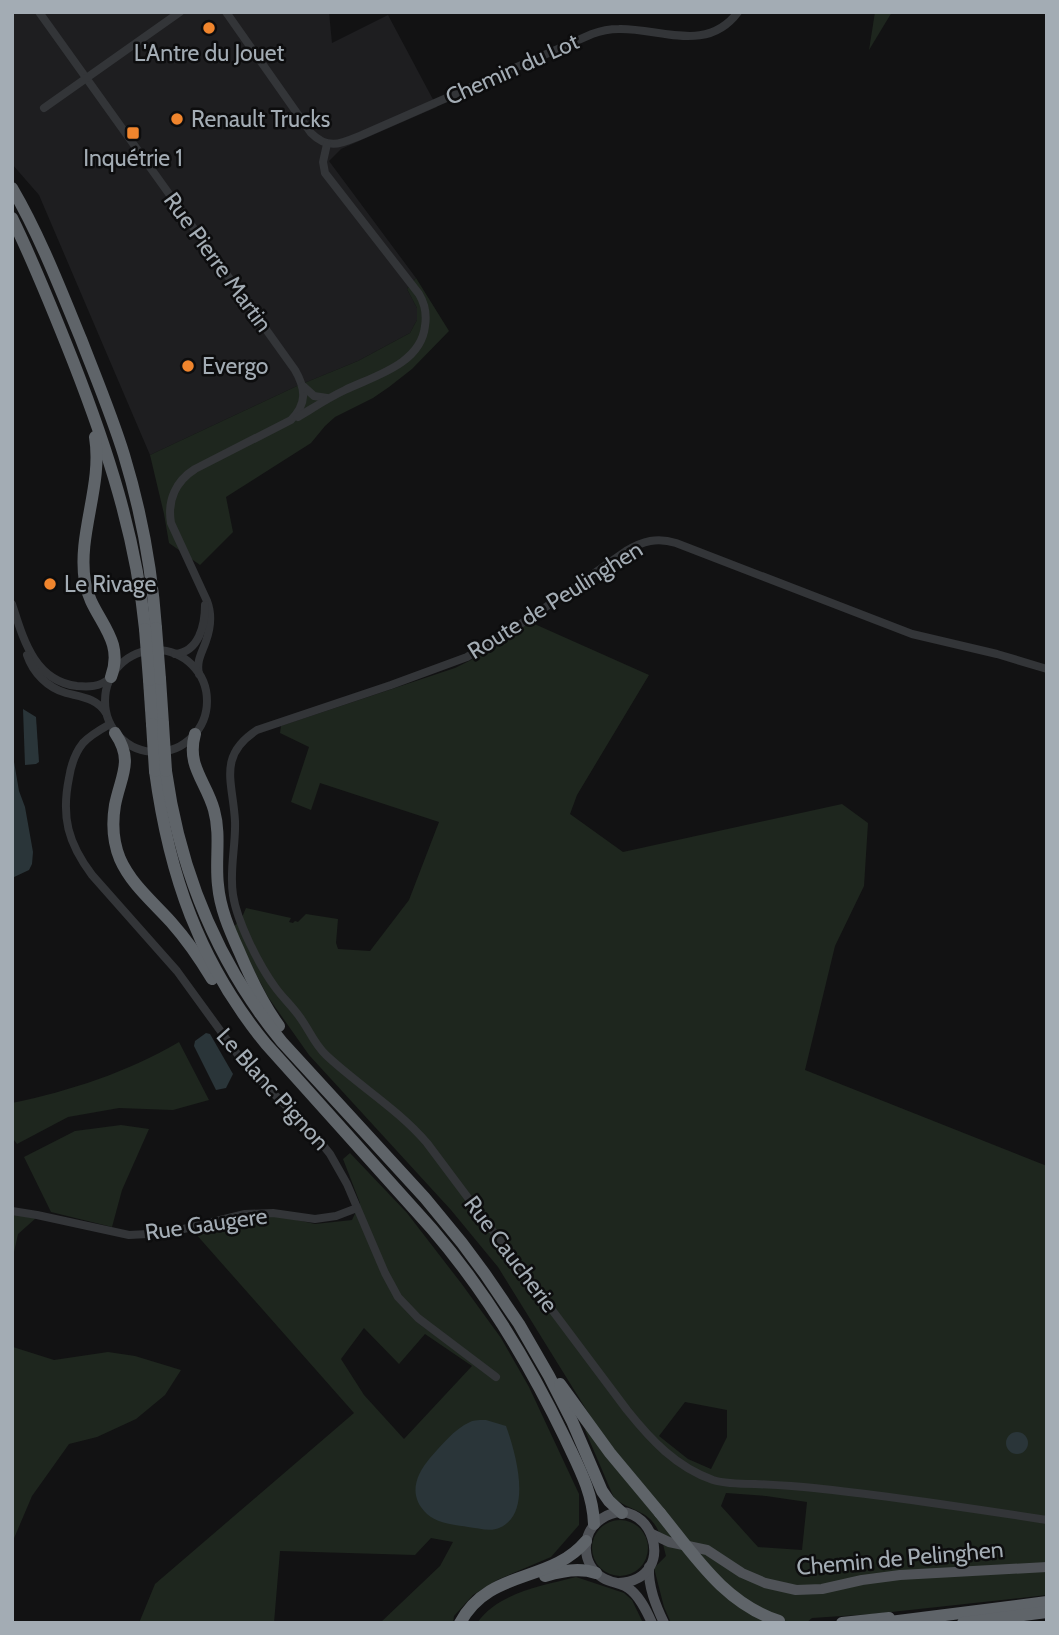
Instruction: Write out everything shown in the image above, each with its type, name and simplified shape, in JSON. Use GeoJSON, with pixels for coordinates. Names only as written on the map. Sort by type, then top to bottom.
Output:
{"type":"FeatureCollection","features":[{"type":"Feature","properties":{"kind":"highway"},"geometry":{"type":"LineString","coordinates":[[12,188],[33,225],[52,268],[120,444],[131,480],[151,579],[150,629],[162,819],[177,879],[196,929],[219,976],[260,1037],[444,1242],[499,1317],[530,1370],[577,1463],[589,1494],[594,1524]]}},
{"type":"Feature","properties":{"kind":"highway"},"geometry":{"type":"LineString","coordinates":[[12,218],[84,389],[114,475],[150,629]]}},
{"type":"Feature","properties":{"kind":"highway"},"geometry":{"type":"LineString","coordinates":[[84,389],[94,429],[97,460],[84,553],[84,573],[89,598],[114,645],[115,662],[111,677]]}},
{"type":"Feature","properties":{"kind":"highway"},"geometry":{"type":"LineString","coordinates":[[113,728],[123,747],[125,758],[114,824],[117,849],[125,868],[186,939],[258,1045],[357,1147]]}},
{"type":"Feature","properties":{"kind":"highway"},"geometry":{"type":"LineString","coordinates":[[195,734],[193,758],[216,818],[219,894],[229,929],[271,1015],[365,1134]]}},
{"type":"Feature","properties":{"kind":"highway"},"geometry":{"type":"LineString","coordinates":[[161,771],[187,868],[210,926],[249,998],[306,1070],[425,1198],[462,1243],[536,1353],[568,1413],[602,1491],[622,1513]]}},
{"type":"Feature","properties":{"kind":"highway"},"geometry":{"type":"LineString","coordinates":[[536,1353],[596,1435],[729,1594],[753,1611],[783,1622]]}},
{"type":"Feature","properties":{"kind":"highway"},"geometry":{"type":"LineString","coordinates":[[460,1623],[473,1604],[489,1591],[562,1562],[586,1541]]}},
{"type":"Feature","properties":{"kind":"highway"},"geometry":{"type":"LineString","coordinates":[[468,1623],[488,1601],[518,1585],[550,1574],[586,1570],[596,1573]]}},
{"type":"Feature","properties":{"kind":"highway"},"geometry":{"type":"LineString","coordinates":[[882,1623],[1047,1602]]}},
{"type":"Feature","properties":{"kind":"highway"},"geometry":{"type":"LineString","coordinates":[[963,1623],[1047,1612]]}},
{"type":"Feature","properties":{"kind":"highway"},"geometry":{"type":"LineString","coordinates":[[842,1623],[913,1615],[939,1615]]}},
{"type":"Feature","properties":{"kind":"main road"},"geometry":{"type":"LineString","coordinates":[[652,1623],[637,1595],[629,1588],[596,1573],[587,1560],[586,1541],[589,1532],[594,1524],[607,1515],[632,1515],[640,1519],[652,1534],[655,1547],[649,1578],[664,1623]]}},
{"type":"Feature","properties":{"kind":"main road","name":"Chemin de Pelinghen"},"geometry":{"type":"LineString","coordinates":[[652,1534],[665,1541],[707,1550],[748,1576],[796,1590],[900,1575],[1047,1567]]}},
{"type":"Feature","properties":{"kind":"main road"},"geometry":{"type":"LineString","coordinates":[[619,1583],[636,1579],[666,1550],[682,1545]]}},
{"type":"Feature","properties":{"kind":"street","name":"Rue Pierre Martin"},"geometry":{"type":"LineString","coordinates":[[39,12],[302,383]]}},
{"type":"Feature","properties":{"kind":"street"},"geometry":{"type":"LineString","coordinates":[[44,108],[180,12]]}},
{"type":"Feature","properties":{"kind":"street"},"geometry":{"type":"LineString","coordinates":[[12,604],[29,662],[43,680],[58,690],[100,705],[124,742],[136,748],[157,752],[178,747],[195,734],[207,705],[205,689],[197,667],[211,622],[203,591],[172,523],[171,501],[177,485],[195,469],[408,358],[420,344],[424,333],[424,303],[416,290],[327,176],[323,162],[327,144],[312,133],[226,12]]}},
{"type":"Feature","properties":{"kind":"street","name":"Chemin du Lot"},"geometry":{"type":"LineString","coordinates":[[327,144],[362,135],[592,34],[618,29],[687,37],[702,35],[722,27],[738,12]]}},
{"type":"Feature","properties":{"kind":"street"},"geometry":{"type":"LineString","coordinates":[[302,383],[314,396],[327,398]]}},
{"type":"Feature","properties":{"kind":"street"},"geometry":{"type":"LineString","coordinates":[[291,420],[303,403],[302,383]]}},
{"type":"Feature","properties":{"kind":"street","name":"Route de Peulinghen"},"geometry":{"type":"LineString","coordinates":[[262,728],[467,657],[530,618],[626,551],[653,540],[676,543],[912,634],[1047,669]]}},
{"type":"Feature","properties":{"kind":"street"},"geometry":{"type":"LineString","coordinates":[[23,639],[38,665],[57,681],[91,686],[104,683],[120,664],[138,653],[154,650],[175,654],[189,650],[200,633],[205,613],[203,591]]}},
{"type":"Feature","properties":{"kind":"street"},"geometry":{"type":"LineString","coordinates":[[175,654],[189,662],[199,674]]}},
{"type":"Feature","properties":{"kind":"street"},"geometry":{"type":"LineString","coordinates":[[106,713],[105,697],[111,677]]}},
{"type":"Feature","properties":{"kind":"street","name":"Le Blanc Pignon"},"geometry":{"type":"LineString","coordinates":[[113,728],[88,738],[78,749],[72,764],[65,808],[68,829],[75,848],[92,875],[187,984],[246,1066],[323,1144],[338,1166],[398,1297],[418,1318],[496,1377]]}},
{"type":"Feature","properties":{"kind":"street","name":"Rue Caucherie"},"geometry":{"type":"LineString","coordinates":[[262,728],[245,738],[234,752],[229,776],[235,822],[233,897],[238,915],[264,970],[276,989],[300,1016],[323,1052],[399,1114],[427,1143],[653,1441],[686,1467],[725,1483],[797,1486],[1047,1520]]}},
{"type":"Feature","properties":{"kind":"street","name":"Rue Gaugere"},"geometry":{"type":"LineString","coordinates":[[12,1211],[141,1235],[175,1231],[245,1214],[273,1213],[315,1219],[336,1216],[357,1208]]}},
{"type":"Feature","properties":{"kind":"shaded area"},"geometry":{"type":"Polygon","coordinates":[[[12,12],[329,12],[332,43],[388,15],[437,107],[341,149],[329,161],[416,278],[407,289],[417,308],[417,320],[410,333],[358,361],[297,386],[150,455],[39,195],[12,164],[12,12]]]}},
{"type":"Feature","properties":{"kind":"shaded area"},"geometry":{"type":"Polygon","coordinates":[[[875,12],[892,12],[869,50],[875,12]]]}},
{"type":"Feature","properties":{"kind":"shaded area"},"geometry":{"type":"Polygon","coordinates":[[[416,278],[449,331],[412,369],[389,387],[335,417],[311,443],[226,497],[233,532],[200,565],[169,543],[150,455],[297,386],[358,361],[410,333],[417,320],[417,308],[407,289],[416,278]]]}},
{"type":"Feature","properties":{"kind":"shaded area"},"geometry":{"type":"Polygon","coordinates":[[[530,622],[649,675],[577,795],[570,814],[623,852],[842,804],[868,823],[864,886],[835,946],[805,1070],[1047,1166],[1047,1595],[812,1618],[806,1623],[671,1623],[654,1568],[666,1556],[657,1528],[645,1515],[614,1498],[585,1430],[594,1422],[498,1267],[451,1210],[309,1055],[268,997],[234,927],[246,908],[291,918],[289,922],[293,923],[306,914],[338,919],[338,949],[370,951],[409,900],[439,822],[320,783],[311,810],[291,802],[309,747],[280,733],[281,726],[455,668],[530,622]],[[685,1402],[659,1436],[688,1459],[711,1469],[727,1437],[727,1410],[685,1402]],[[726,1493],[721,1506],[758,1547],[802,1550],[807,1502],[726,1493]]]}},
{"type":"Feature","properties":{"kind":"shaded area"},"geometry":{"type":"Polygon","coordinates":[[[23,709],[36,717],[39,762],[36,764],[25,765],[23,709]]]}},
{"type":"Feature","properties":{"kind":"shaded area"},"geometry":{"type":"Polygon","coordinates":[[[12,750],[33,852],[29,870],[12,878],[12,750]]]}},
{"type":"Feature","properties":{"kind":"shaded area"},"geometry":{"type":"Polygon","coordinates":[[[206,1033],[210,1034],[233,1074],[226,1088],[216,1090],[194,1046],[195,1041],[206,1033]]]}},
{"type":"Feature","properties":{"kind":"shaded area"},"geometry":{"type":"Polygon","coordinates":[[[179,1042],[209,1100],[173,1110],[119,1108],[68,1117],[17,1144],[12,1137],[12,1103],[98,1079],[140,1063],[179,1042]]]}},
{"type":"Feature","properties":{"kind":"shaded area"},"geometry":{"type":"Polygon","coordinates":[[[121,1125],[149,1129],[122,1190],[112,1227],[51,1212],[24,1157],[75,1131],[121,1125]]]}},
{"type":"Feature","properties":{"kind":"shaded area"},"geometry":{"type":"Polygon","coordinates":[[[350,1153],[407,1213],[501,1338],[529,1387],[579,1494],[579,1525],[551,1557],[497,1580],[473,1595],[454,1616],[453,1623],[380,1623],[440,1566],[453,1542],[431,1538],[415,1555],[280,1551],[274,1623],[139,1623],[155,1584],[354,1413],[195,1233],[205,1226],[253,1218],[279,1216],[315,1224],[352,1220],[360,1203],[343,1159],[350,1153]],[[364,1328],[341,1359],[364,1395],[404,1439],[472,1366],[425,1334],[399,1364],[364,1328]]]}},
{"type":"Feature","properties":{"kind":"shaded area"},"geometry":{"type":"Polygon","coordinates":[[[12,1215],[36,1218],[18,1234],[12,1261],[12,1215]]]}},
{"type":"Feature","properties":{"kind":"shaded area"},"geometry":{"type":"Polygon","coordinates":[[[12,1342],[13,1347],[54,1360],[108,1352],[135,1356],[181,1370],[165,1395],[136,1419],[97,1437],[69,1444],[32,1496],[12,1543],[12,1342]]]}},
{"type":"Feature","properties":{"kind":"shaded area"},"geometry":{"type":"Polygon","coordinates":[[[486,1420],[506,1426],[517,1466],[519,1496],[510,1521],[492,1530],[441,1522],[431,1517],[417,1500],[417,1479],[430,1458],[448,1438],[472,1421],[486,1420]]]}},
{"type":"Feature","properties":{"kind":"shaded area"},"geometry":{"type":"Polygon","coordinates":[[[1013,1432],[1021,1432],[1028,1439],[1028,1447],[1021,1454],[1013,1454],[1006,1447],[1006,1439],[1013,1432]]]}},
{"type":"Feature","properties":{"kind":"shaded area"},"geometry":{"type":"Polygon","coordinates":[[[620,1520],[631,1522],[640,1528],[646,1537],[646,1559],[640,1568],[631,1574],[620,1576],[609,1574],[600,1568],[594,1559],[592,1548],[594,1537],[600,1528],[609,1522],[620,1520]]]}},
{"type":"Feature","properties":{"kind":"shaded area"},"geometry":{"type":"Polygon","coordinates":[[[576,1577],[624,1593],[632,1600],[643,1623],[477,1623],[486,1612],[509,1597],[576,1577]]]}},
{"type":"Feature","properties":{"kind":"place","name":"L'Antre du Jouet"},"geometry":{"type":"Point","coordinates":[209,28]}},
{"type":"Feature","properties":{"kind":"place","name":"Renault Trucks"},"geometry":{"type":"Point","coordinates":[177,119]}},
{"type":"Feature","properties":{"kind":"place","name":"Inquétrie 1"},"geometry":{"type":"Point","coordinates":[133,133]}},
{"type":"Feature","properties":{"kind":"place","name":"Evergo"},"geometry":{"type":"Point","coordinates":[188,366]}},
{"type":"Feature","properties":{"kind":"place","name":"Le Rivage"},"geometry":{"type":"Point","coordinates":[50,584]}}]}
